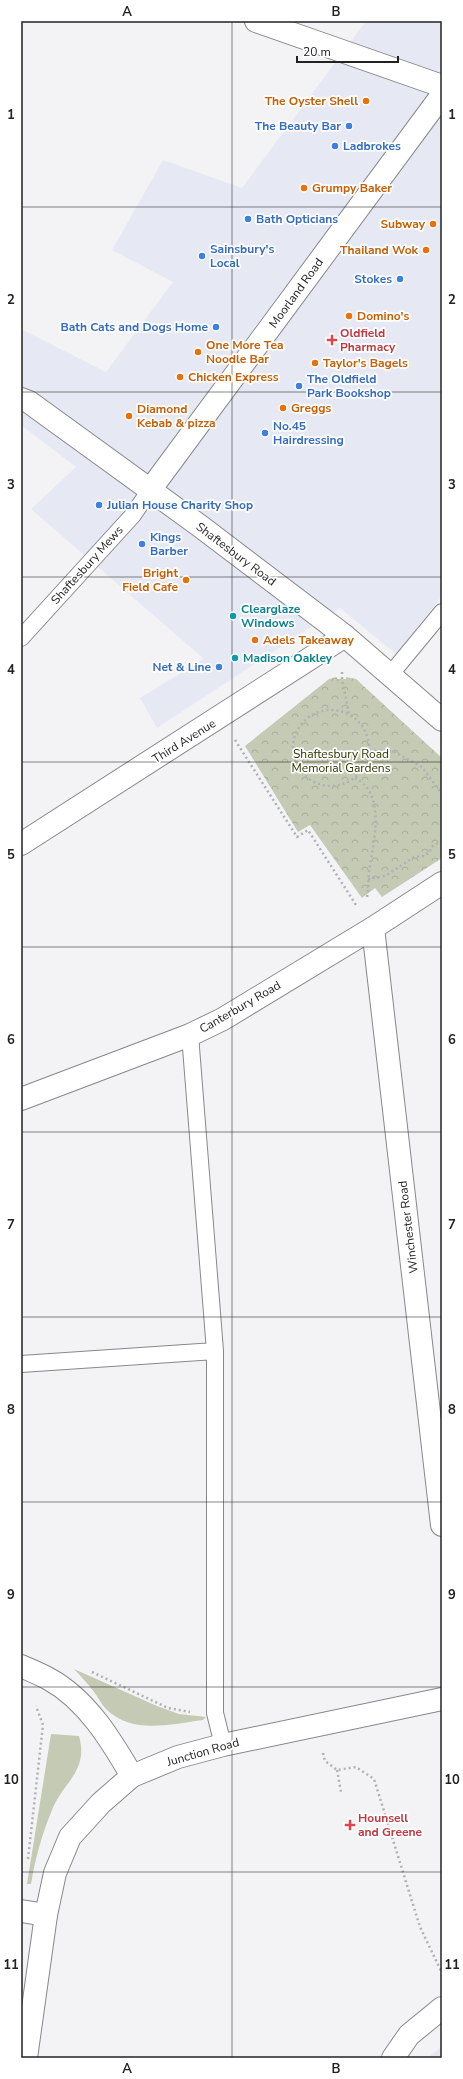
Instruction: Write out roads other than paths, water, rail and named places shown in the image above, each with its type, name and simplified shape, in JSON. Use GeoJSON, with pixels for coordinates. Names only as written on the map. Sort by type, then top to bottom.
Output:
{"type":"FeatureCollection","features":[{"type":"Feature","properties":{"kind":"street"},"geometry":{"type":"LineString","coordinates":[[256,21],[442,86]]}},
{"type":"Feature","properties":{"kind":"street","name":"Moorland Road"},"geometry":{"type":"LineString","coordinates":[[150,490],[442,95]]}},
{"type":"Feature","properties":{"kind":"street","name":"Shaftesbury Road"},"geometry":{"type":"LineString","coordinates":[[21,399],[29,402],[150,490],[345,636],[442,720]]}},
{"type":"Feature","properties":{"kind":"street","name":"Third Avenue"},"geometry":{"type":"LineString","coordinates":[[21,844],[345,636]]}},
{"type":"Feature","properties":{"kind":"street","name":"Canterbury Road"},"geometry":{"type":"LineString","coordinates":[[21,1099],[190,1035],[223,1018],[367,921],[442,883]]}},
{"type":"Feature","properties":{"kind":"street","name":"Winchester Road"},"geometry":{"type":"LineString","coordinates":[[367,921],[439,1453],[442,1525]]}},
{"type":"Feature","properties":{"kind":"street"},"geometry":{"type":"LineString","coordinates":[[22,1666],[50,1679],[91,1715],[110,1738],[132,1776]]}},
{"type":"Feature","properties":{"kind":"street","name":"Junction Road"},"geometry":{"type":"LineString","coordinates":[[26,2058],[46,1914],[55,1873],[70,1837],[100,1803],[132,1776],[178,1757],[223,1745],[442,1699]]}},
{"type":"Feature","properties":{"kind":"street"},"geometry":{"type":"LineString","coordinates":[[21,1911],[46,1914]]}},
{"type":"Feature","properties":{"kind":"street"},"geometry":{"type":"LineString","coordinates":[[392,2058],[409,2035],[442,2008]]}},
{"type":"Feature","properties":{"kind":"lane","name":"Shaftesbury Mews"},"geometry":{"type":"LineString","coordinates":[[21,638],[133,515],[150,490]]}},
{"type":"Feature","properties":{"kind":"lane"},"geometry":{"type":"LineString","coordinates":[[390,675],[442,612]]}},
{"type":"Feature","properties":{"kind":"lane"},"geometry":{"type":"LineString","coordinates":[[190,1035],[215,1351],[215,1713],[223,1745]]}},
{"type":"Feature","properties":{"kind":"lane"},"geometry":{"type":"LineString","coordinates":[[21,1364],[215,1351]]}},
{"type":"Feature","properties":{"kind":"place","name":"The Oyster Shell"},"geometry":{"type":"Point","coordinates":[366,101]}},
{"type":"Feature","properties":{"kind":"place","name":"The Beauty Bar"},"geometry":{"type":"Point","coordinates":[349,126]}},
{"type":"Feature","properties":{"kind":"place","name":"Ladbrokes"},"geometry":{"type":"Point","coordinates":[335,146]}},
{"type":"Feature","properties":{"kind":"place","name":"Grumpy Baker"},"geometry":{"type":"Point","coordinates":[304,188]}},
{"type":"Feature","properties":{"kind":"place","name":"Bath Opticians"},"geometry":{"type":"Point","coordinates":[248,219]}},
{"type":"Feature","properties":{"kind":"place","name":"Subway"},"geometry":{"type":"Point","coordinates":[433,224]}},
{"type":"Feature","properties":{"kind":"place","name":"Thailand Wok"},"geometry":{"type":"Point","coordinates":[426,250]}},
{"type":"Feature","properties":{"kind":"place","name":"Sainsbury's Local"},"geometry":{"type":"Point","coordinates":[202,256]}},
{"type":"Feature","properties":{"kind":"place","name":"Stokes"},"geometry":{"type":"Point","coordinates":[400,279]}},
{"type":"Feature","properties":{"kind":"place","name":"Domino's"},"geometry":{"type":"Point","coordinates":[349,316]}},
{"type":"Feature","properties":{"kind":"place","name":"Bath Cats and Dogs Home"},"geometry":{"type":"Point","coordinates":[216,327]}},
{"type":"Feature","properties":{"kind":"place","name":"Oldfield Pharmacy"},"geometry":{"type":"Point","coordinates":[332,340]}},
{"type":"Feature","properties":{"kind":"place","name":"One More Tea Noodle Bar"},"geometry":{"type":"Point","coordinates":[198,352]}},
{"type":"Feature","properties":{"kind":"place","name":"Taylor's Bagels"},"geometry":{"type":"Point","coordinates":[315,363]}},
{"type":"Feature","properties":{"kind":"place","name":"Chicken Express"},"geometry":{"type":"Point","coordinates":[180,377]}},
{"type":"Feature","properties":{"kind":"place","name":"The Oldfield Park Bookshop"},"geometry":{"type":"Point","coordinates":[299,386]}},
{"type":"Feature","properties":{"kind":"place","name":"Greggs"},"geometry":{"type":"Point","coordinates":[283,408]}},
{"type":"Feature","properties":{"kind":"place","name":"Diamond Kebab & pizza"},"geometry":{"type":"Point","coordinates":[129,416]}},
{"type":"Feature","properties":{"kind":"place","name":"No.45 Hairdressing"},"geometry":{"type":"Point","coordinates":[265,433]}},
{"type":"Feature","properties":{"kind":"place","name":"Julian House Charity Shop"},"geometry":{"type":"Point","coordinates":[99,505]}},
{"type":"Feature","properties":{"kind":"place","name":"Kings Barber"},"geometry":{"type":"Point","coordinates":[142,544]}},
{"type":"Feature","properties":{"kind":"place","name":"Bright Field Cafe"},"geometry":{"type":"Point","coordinates":[186,580]}},
{"type":"Feature","properties":{"kind":"place","name":"Clearglaze Windows"},"geometry":{"type":"Point","coordinates":[233,616]}},
{"type":"Feature","properties":{"kind":"place","name":"Adels Takeaway"},"geometry":{"type":"Point","coordinates":[255,640]}},
{"type":"Feature","properties":{"kind":"place","name":"Madison Oakley"},"geometry":{"type":"Point","coordinates":[235,658]}},
{"type":"Feature","properties":{"kind":"place","name":"Net & Line"},"geometry":{"type":"Point","coordinates":[219,667]}},
{"type":"Feature","properties":{"kind":"place","name":"Hounsell and Greene"},"geometry":{"type":"Point","coordinates":[350,1825]}},
{"type":"Feature","properties":{"kind":"park label","name":"Shaftesbury Road Memorial Gardens"},"geometry":{"type":"Point","coordinates":[341,761]}}]}
